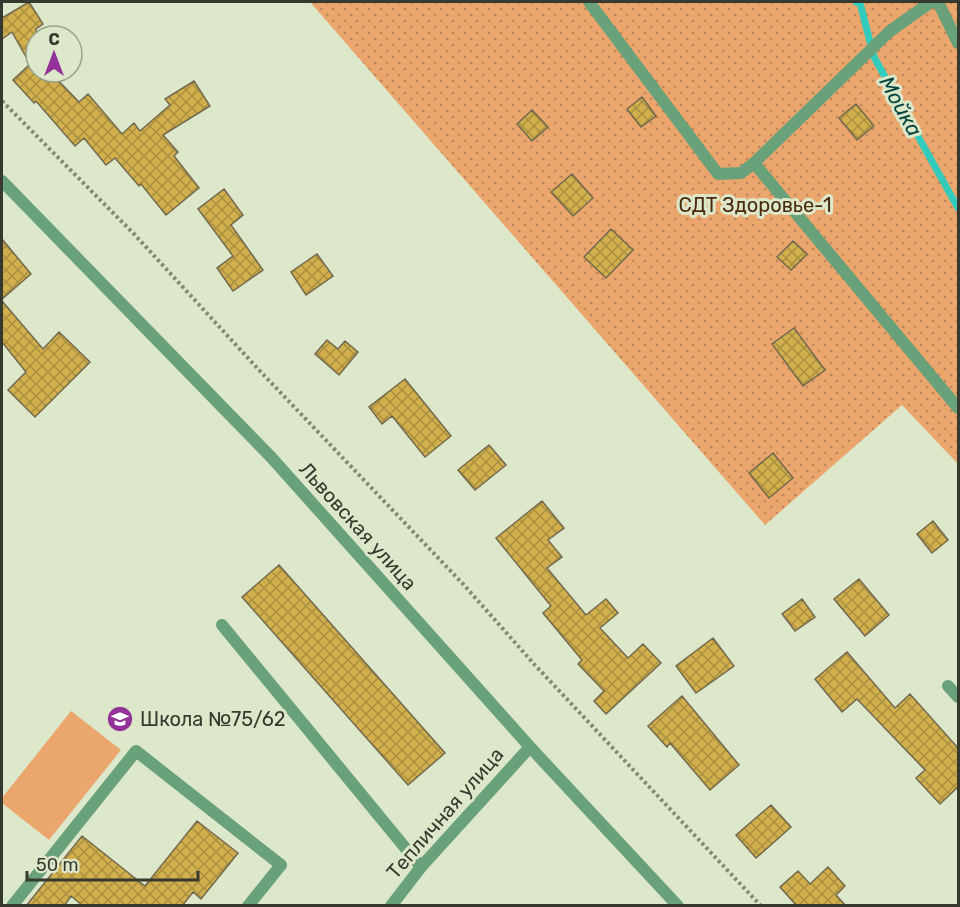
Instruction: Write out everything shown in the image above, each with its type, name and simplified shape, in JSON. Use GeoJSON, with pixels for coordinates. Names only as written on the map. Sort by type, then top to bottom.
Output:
{"type":"FeatureCollection","features":[{"type":"Feature","properties":{"kind":"street"},"geometry":{"type":"LineString","coordinates":[[589,2],[718,174],[741,173],[754,163],[890,31],[931,2]]}},
{"type":"Feature","properties":{"kind":"street"},"geometry":{"type":"LineString","coordinates":[[938,2],[958,43]]}},
{"type":"Feature","properties":{"kind":"street"},"geometry":{"type":"LineString","coordinates":[[754,163],[958,408]]}},
{"type":"Feature","properties":{"kind":"street","name":"Львовская улица"},"geometry":{"type":"LineString","coordinates":[[2,180],[271,457],[530,747],[678,906]]}},
{"type":"Feature","properties":{"kind":"street"},"geometry":{"type":"LineString","coordinates":[[222,625],[421,867]]}},
{"type":"Feature","properties":{"kind":"street"},"geometry":{"type":"LineString","coordinates":[[948,686],[958,697]]}},
{"type":"Feature","properties":{"kind":"street","name":"Тепличная улица"},"geometry":{"type":"LineString","coordinates":[[391,906],[421,867],[530,747]]}},
{"type":"Feature","properties":{"kind":"street"},"geometry":{"type":"LineString","coordinates":[[12,906],[136,751],[280,866],[248,906]]}},
{"type":"Feature","properties":{"kind":"path"},"geometry":{"type":"LineString","coordinates":[[2,101],[135,235],[259,370],[464,585],[534,664],[761,906]]}},
{"type":"Feature","properties":{"kind":"green space","name":"СДТ Здоровье-1"},"geometry":{"type":"Polygon","coordinates":[[[310,2],[958,2],[958,464],[902,405],[765,525],[310,2]]]}},
{"type":"Feature","properties":{"kind":"green space"},"geometry":{"type":"Polygon","coordinates":[[[71,711],[121,750],[49,840],[2,803],[2,798],[71,711]]]}},
{"type":"Feature","properties":{"kind":"building"},"geometry":{"type":"Polygon","coordinates":[[[29,2],[43,24],[24,24],[24,53],[12,32],[2,39],[2,18],[29,2]]]}},
{"type":"Feature","properties":{"kind":"building"},"geometry":{"type":"Polygon","coordinates":[[[24,70],[24,84],[62,84],[79,102],[88,94],[122,134],[134,123],[140,131],[170,105],[165,99],[194,81],[210,106],[163,135],[178,152],[174,156],[199,188],[166,215],[141,184],[139,186],[115,158],[106,165],[84,138],[75,146],[36,101],[34,103],[13,80],[24,70]]]}},
{"type":"Feature","properties":{"kind":"building"},"geometry":{"type":"Polygon","coordinates":[[[642,97],[656,116],[641,127],[627,109],[642,97]]]}},
{"type":"Feature","properties":{"kind":"building"},"geometry":{"type":"Polygon","coordinates":[[[856,104],[874,126],[857,140],[839,118],[856,104]]]}},
{"type":"Feature","properties":{"kind":"building"},"geometry":{"type":"Polygon","coordinates":[[[532,110],[548,127],[532,141],[517,124],[532,110]]]}},
{"type":"Feature","properties":{"kind":"building"},"geometry":{"type":"Polygon","coordinates":[[[572,174],[593,198],[573,216],[551,192],[572,174]]]}},
{"type":"Feature","properties":{"kind":"building"},"geometry":{"type":"Polygon","coordinates":[[[224,189],[243,215],[231,225],[263,270],[233,291],[217,268],[233,256],[198,209],[224,189]]]}},
{"type":"Feature","properties":{"kind":"building"},"geometry":{"type":"Polygon","coordinates":[[[611,229],[633,250],[606,278],[584,257],[611,229]]]}},
{"type":"Feature","properties":{"kind":"building"},"geometry":{"type":"Polygon","coordinates":[[[2,239],[31,274],[2,299],[2,239]]]}},
{"type":"Feature","properties":{"kind":"building"},"geometry":{"type":"Polygon","coordinates":[[[793,241],[807,254],[791,270],[777,257],[793,241]]]}},
{"type":"Feature","properties":{"kind":"building"},"geometry":{"type":"Polygon","coordinates":[[[317,254],[333,276],[306,295],[291,272],[317,254]]]}},
{"type":"Feature","properties":{"kind":"building"},"geometry":{"type":"Polygon","coordinates":[[[2,301],[43,349],[59,332],[90,362],[35,417],[8,390],[26,372],[2,342],[2,301]]]}},
{"type":"Feature","properties":{"kind":"building"},"geometry":{"type":"Polygon","coordinates":[[[794,328],[825,370],[803,386],[772,344],[794,328]]]}},
{"type":"Feature","properties":{"kind":"building"},"geometry":{"type":"Polygon","coordinates":[[[327,340],[338,349],[345,341],[358,352],[339,375],[315,354],[327,340]]]}},
{"type":"Feature","properties":{"kind":"building"},"geometry":{"type":"Polygon","coordinates":[[[405,379],[451,436],[425,457],[392,416],[382,424],[369,407],[405,379]]]}},
{"type":"Feature","properties":{"kind":"building"},"geometry":{"type":"Polygon","coordinates":[[[489,445],[506,465],[475,490],[458,470],[489,445]]]}},
{"type":"Feature","properties":{"kind":"building"},"geometry":{"type":"Polygon","coordinates":[[[773,453],[793,478],[769,498],[749,473],[773,453]]]}},
{"type":"Feature","properties":{"kind":"building"},"geometry":{"type":"Polygon","coordinates":[[[542,501],[564,528],[548,540],[562,557],[547,568],[586,615],[606,599],[618,613],[600,628],[628,658],[643,644],[661,663],[606,714],[594,701],[604,691],[578,664],[582,660],[543,613],[551,606],[496,538],[542,501]]]}},
{"type":"Feature","properties":{"kind":"building"},"geometry":{"type":"Polygon","coordinates":[[[933,521],[948,540],[932,553],[917,534],[933,521]]]}},
{"type":"Feature","properties":{"kind":"building"},"geometry":{"type":"Polygon","coordinates":[[[279,565],[445,753],[408,785],[242,597],[279,565]]]}},
{"type":"Feature","properties":{"kind":"building"},"geometry":{"type":"Polygon","coordinates":[[[859,579],[889,615],[865,636],[834,599],[859,579]]]}},
{"type":"Feature","properties":{"kind":"building"},"geometry":{"type":"Polygon","coordinates":[[[802,599],[815,617],[795,631],[782,614],[802,599]]]}},
{"type":"Feature","properties":{"kind":"building"},"geometry":{"type":"Polygon","coordinates":[[[713,638],[734,666],[696,693],[676,666],[713,638]]]}},
{"type":"Feature","properties":{"kind":"building"},"geometry":{"type":"Polygon","coordinates":[[[847,652],[895,708],[910,694],[958,748],[958,787],[940,804],[916,778],[925,770],[857,699],[842,712],[815,679],[847,652]]]}},
{"type":"Feature","properties":{"kind":"building"},"geometry":{"type":"Polygon","coordinates":[[[682,696],[739,765],[710,790],[670,743],[667,747],[648,726],[682,696]]]}},
{"type":"Feature","properties":{"kind":"building"},"geometry":{"type":"Polygon","coordinates":[[[771,805],[791,827],[756,858],[736,835],[771,805]]]}},
{"type":"Feature","properties":{"kind":"building"},"geometry":{"type":"Polygon","coordinates":[[[197,821],[238,853],[201,899],[193,892],[182,906],[83,906],[71,896],[64,906],[26,906],[82,836],[145,886],[197,821]]]}},
{"type":"Feature","properties":{"kind":"building"},"geometry":{"type":"Polygon","coordinates":[[[828,867],[845,886],[836,895],[846,906],[797,906],[780,887],[798,871],[810,884],[828,867]]]}},
{"type":"Feature","properties":{"kind":"waterway","name":"Мойка"},"geometry":{"type":"LineString","coordinates":[[856,2],[860,3],[874,57],[958,208]]}},
{"type":"Feature","properties":{"kind":"place","name":"Школа №75/62"},"geometry":{"type":"Point","coordinates":[120,719]}}]}
